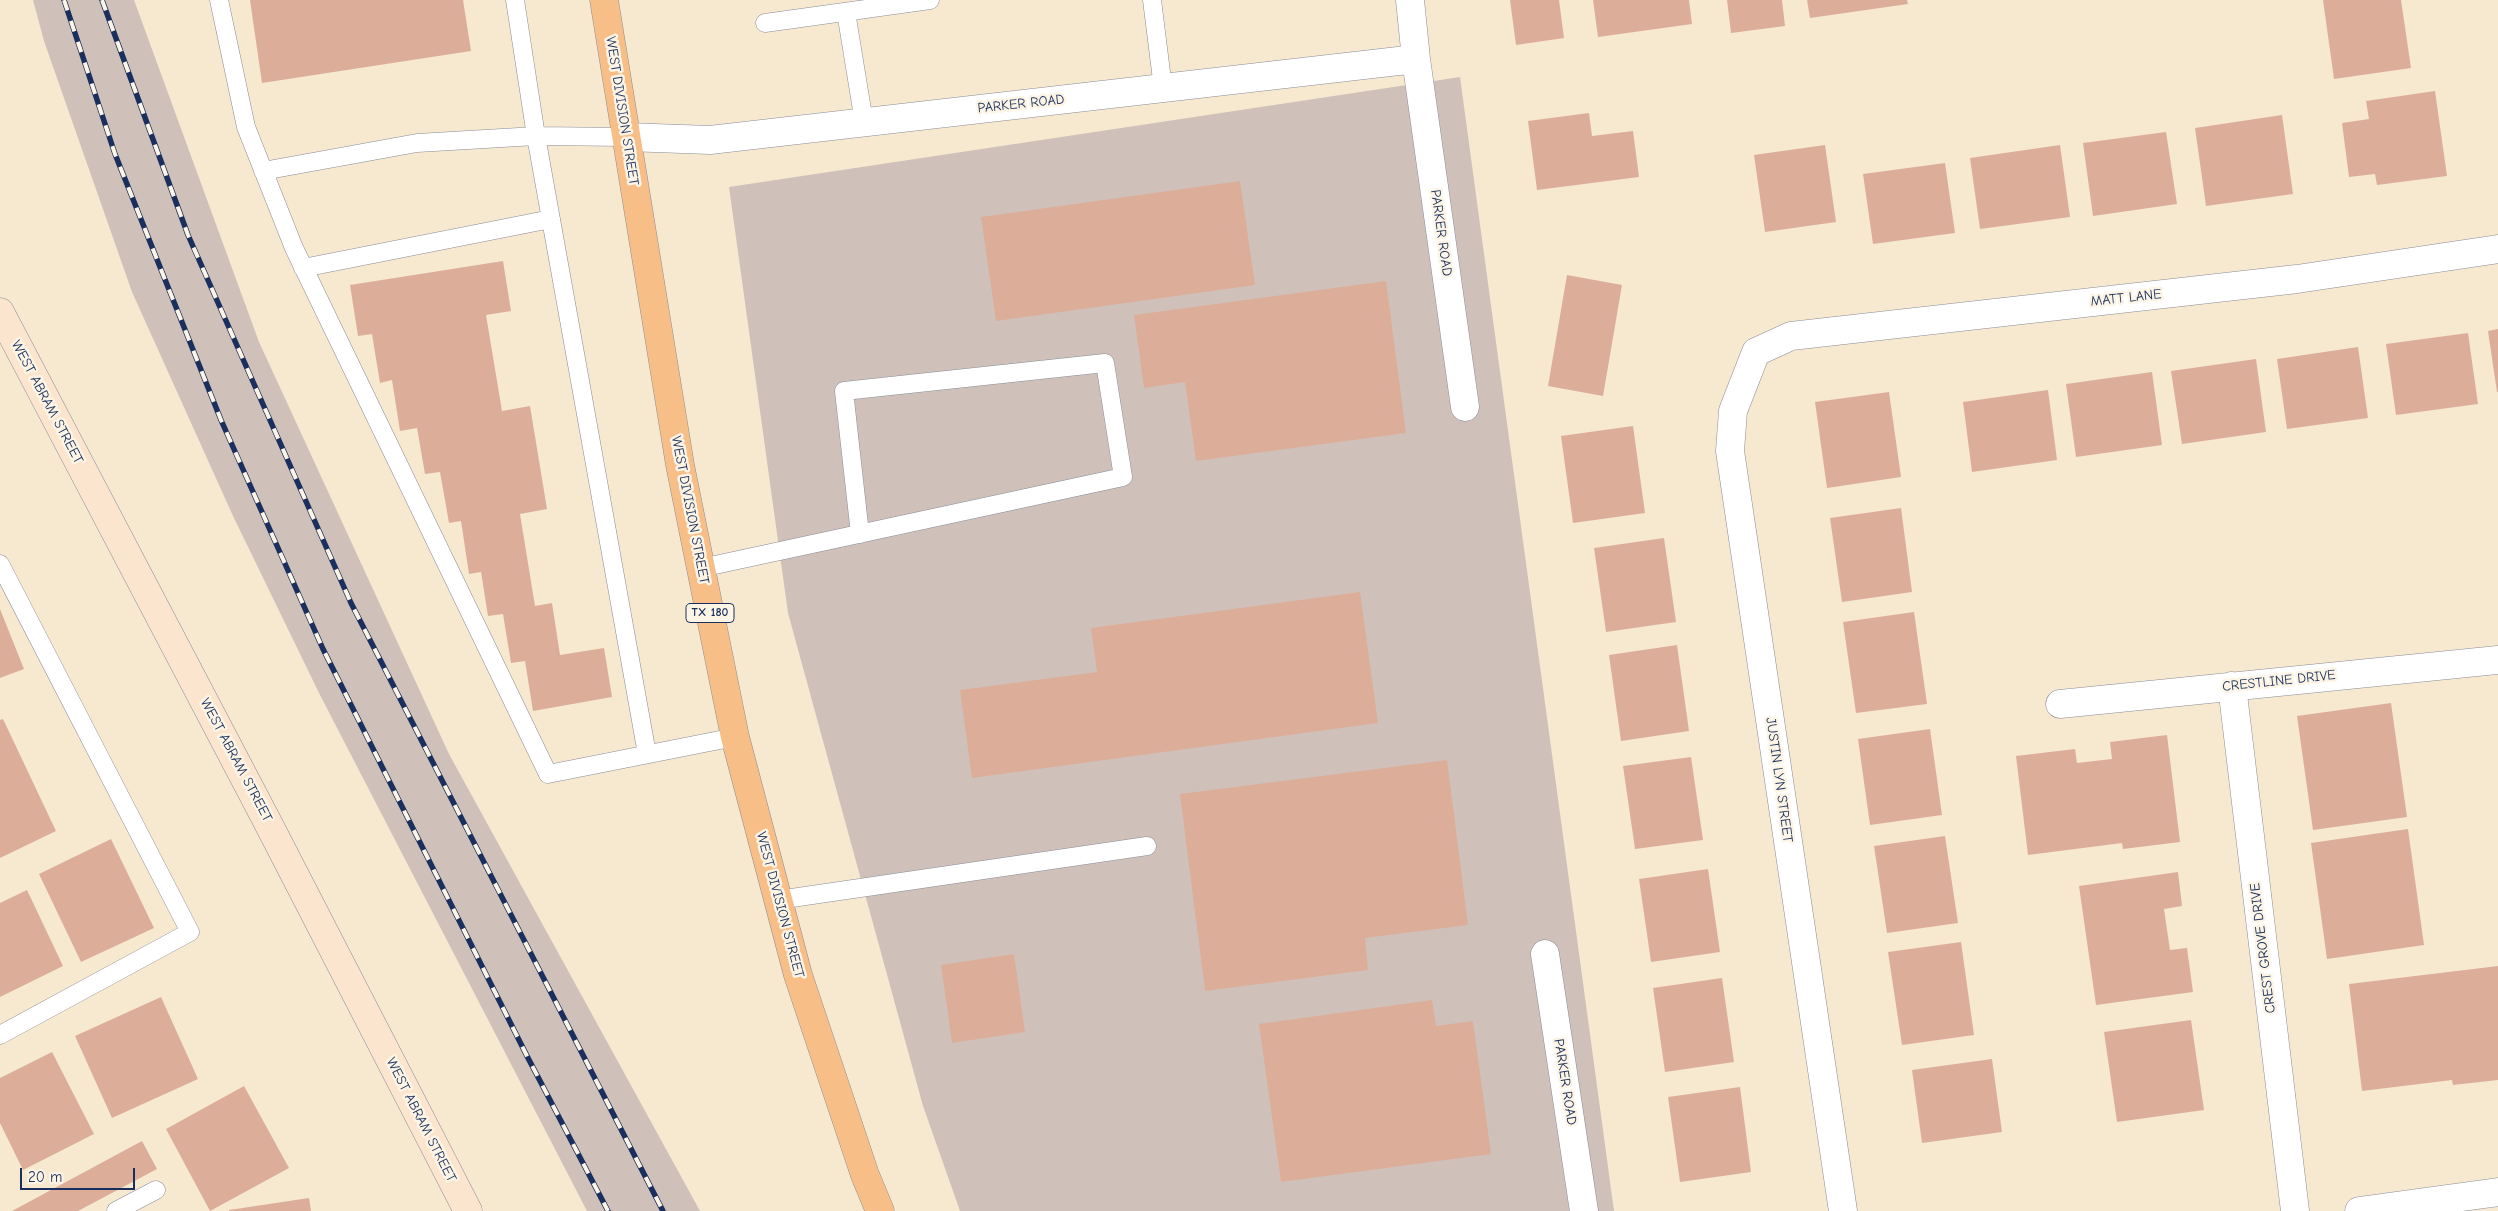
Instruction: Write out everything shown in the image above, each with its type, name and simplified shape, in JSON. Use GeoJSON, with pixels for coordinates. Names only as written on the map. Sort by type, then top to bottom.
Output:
{"type":"FeatureCollection","features":[{"type":"Feature","properties":{"kind":"main road","name":"WEST DIVISION STREET"},"geometry":{"type":"LineString","coordinates":[[604,0],[680,465],[735,737],[798,976],[865,1175],[880,1211]]}},
{"type":"Feature","properties":{"kind":"main road","name":"WEST ABRAM STREET"},"geometry":{"type":"LineString","coordinates":[[0,312],[272,830],[468,1211]]}},
{"type":"Feature","properties":{"kind":"street","name":"PARKER ROAD"},"geometry":{"type":"LineString","coordinates":[[1410,0],[1416,59],[1465,407]]}},
{"type":"Feature","properties":{"kind":"street","name":"PARKER ROAD"},"geometry":{"type":"LineString","coordinates":[[626,137],[710,140],[1416,59]]}},
{"type":"Feature","properties":{"kind":"street","name":"MATT LANE"},"geometry":{"type":"LineString","coordinates":[[1756,352],[1790,336],[2297,279],[2498,248]]}},
{"type":"Feature","properties":{"kind":"street","name":"JUSTIN LYN STREET"},"geometry":{"type":"LineString","coordinates":[[1756,352],[1733,411],[1730,451],[1843,1211]]}},
{"type":"Feature","properties":{"kind":"street","name":"CRESTLINE DRIVE"},"geometry":{"type":"LineString","coordinates":[[2060,704],[2498,660]]}},
{"type":"Feature","properties":{"kind":"street","name":"CREST GROVE DRIVE"},"geometry":{"type":"LineString","coordinates":[[2232,686],[2295,1211]]}},
{"type":"Feature","properties":{"kind":"street","name":"PARKER ROAD"},"geometry":{"type":"LineString","coordinates":[[1545,954],[1584,1211]]}},
{"type":"Feature","properties":{"kind":"street"},"geometry":{"type":"LineString","coordinates":[[2358,1211],[2498,1192]]}},
{"type":"Feature","properties":{"kind":"lane"},"geometry":{"type":"LineString","coordinates":[[219,0],[246,127],[303,268],[548,774],[735,737]]}},
{"type":"Feature","properties":{"kind":"lane"},"geometry":{"type":"LineString","coordinates":[[515,0],[536,136],[647,754]]}},
{"type":"Feature","properties":{"kind":"lane"},"geometry":{"type":"LineString","coordinates":[[765,23],[930,0]]}},
{"type":"Feature","properties":{"kind":"lane"},"geometry":{"type":"LineString","coordinates":[[1152,0],[1163,88]]}},
{"type":"Feature","properties":{"kind":"lane"},"geometry":{"type":"LineString","coordinates":[[846,12],[864,122]]}},
{"type":"Feature","properties":{"kind":"lane"},"geometry":{"type":"LineString","coordinates":[[263,171],[417,143],[536,136],[626,137]]}},
{"type":"Feature","properties":{"kind":"lane"},"geometry":{"type":"LineString","coordinates":[[303,268],[551,219]]}},
{"type":"Feature","properties":{"kind":"lane"},"geometry":{"type":"LineString","coordinates":[[701,568],[860,534],[1123,476],[1105,363],[844,390],[860,534]]}},
{"type":"Feature","properties":{"kind":"lane"},"geometry":{"type":"LineString","coordinates":[[0,564],[190,932],[0,1035]]}},
{"type":"Feature","properties":{"kind":"lane"},"geometry":{"type":"LineString","coordinates":[[778,900],[1147,846]]}},
{"type":"Feature","properties":{"kind":"lane"},"geometry":{"type":"LineString","coordinates":[[116,1211],[156,1190]]}},
{"type":"Feature","properties":{"kind":"shaded area"},"geometry":{"type":"Polygon","coordinates":[[[33,0],[134,0],[259,342],[449,754],[700,1211],[587,1211],[320,695],[233,516],[132,292],[44,41],[33,0]]]}},
{"type":"Feature","properties":{"kind":"shaded area"},"geometry":{"type":"Polygon","coordinates":[[[1460,77],[1614,1211],[960,1211],[923,1106],[788,613],[729,187],[1460,77]]]}},
{"type":"Feature","properties":{"kind":"building"},"geometry":{"type":"Polygon","coordinates":[[[250,0],[463,0],[471,51],[262,83],[250,0]]]}},
{"type":"Feature","properties":{"kind":"building"},"geometry":{"type":"Polygon","coordinates":[[[1510,0],[1559,0],[1564,38],[1516,45],[1510,0]]]}},
{"type":"Feature","properties":{"kind":"building"},"geometry":{"type":"Polygon","coordinates":[[[1593,0],[1689,0],[1692,24],[1598,37],[1593,0]]]}},
{"type":"Feature","properties":{"kind":"building"},"geometry":{"type":"Polygon","coordinates":[[[1727,0],[1782,0],[1785,26],[1731,33],[1727,0]]]}},
{"type":"Feature","properties":{"kind":"building"},"geometry":{"type":"Polygon","coordinates":[[[1807,0],[1907,0],[1908,4],[1810,18],[1807,0]]]}},
{"type":"Feature","properties":{"kind":"building"},"geometry":{"type":"Polygon","coordinates":[[[2323,0],[2401,0],[2411,68],[2334,79],[2323,0]]]}},
{"type":"Feature","properties":{"kind":"building"},"geometry":{"type":"Polygon","coordinates":[[[2435,91],[2447,176],[2377,185],[2375,174],[2349,177],[2342,123],[2369,119],[2366,101],[2435,91]]]}},
{"type":"Feature","properties":{"kind":"building"},"geometry":{"type":"Polygon","coordinates":[[[1589,113],[1592,136],[1633,131],[1639,177],[1537,190],[1528,121],[1589,113]]]}},
{"type":"Feature","properties":{"kind":"building"},"geometry":{"type":"Polygon","coordinates":[[[2282,115],[2293,194],[2206,206],[2195,128],[2282,115]]]}},
{"type":"Feature","properties":{"kind":"building"},"geometry":{"type":"Polygon","coordinates":[[[2166,132],[2177,204],[2093,216],[2083,143],[2166,132]]]}},
{"type":"Feature","properties":{"kind":"building"},"geometry":{"type":"Polygon","coordinates":[[[1825,145],[1836,222],[1765,232],[1754,155],[1825,145]]]}},
{"type":"Feature","properties":{"kind":"building"},"geometry":{"type":"Polygon","coordinates":[[[2060,145],[2070,217],[1980,229],[1970,158],[2060,145]]]}},
{"type":"Feature","properties":{"kind":"building"},"geometry":{"type":"Polygon","coordinates":[[[1945,163],[1955,233],[1873,244],[1863,174],[1945,163]]]}},
{"type":"Feature","properties":{"kind":"building"},"geometry":{"type":"Polygon","coordinates":[[[1240,181],[1255,285],[996,321],[981,217],[1240,181]]]}},
{"type":"Feature","properties":{"kind":"building"},"geometry":{"type":"Polygon","coordinates":[[[503,261],[511,311],[486,315],[502,411],[530,406],[547,509],[520,514],[535,606],[552,603],[560,655],[604,648],[612,697],[533,711],[525,661],[511,663],[503,614],[488,616],[481,572],[469,574],[461,521],[449,523],[440,472],[425,474],[417,428],[400,431],[392,380],[380,383],[372,334],[358,336],[350,285],[503,261]]]}},
{"type":"Feature","properties":{"kind":"building"},"geometry":{"type":"Polygon","coordinates":[[[1567,275],[1622,285],[1603,396],[1548,386],[1567,275]]]}},
{"type":"Feature","properties":{"kind":"building"},"geometry":{"type":"Polygon","coordinates":[[[1386,281],[1406,433],[1196,461],[1185,382],[1144,388],[1134,315],[1386,281]]]}},
{"type":"Feature","properties":{"kind":"building"},"geometry":{"type":"Polygon","coordinates":[[[2498,329],[2498,392],[2497,392],[2488,331],[2498,329]]]}},
{"type":"Feature","properties":{"kind":"building"},"geometry":{"type":"Polygon","coordinates":[[[2468,333],[2478,404],[2396,415],[2386,344],[2468,333]]]}},
{"type":"Feature","properties":{"kind":"building"},"geometry":{"type":"Polygon","coordinates":[[[2358,347],[2368,418],[2287,429],[2277,359],[2358,347]]]}},
{"type":"Feature","properties":{"kind":"building"},"geometry":{"type":"Polygon","coordinates":[[[2256,359],[2266,432],[2182,444],[2171,371],[2256,359]]]}},
{"type":"Feature","properties":{"kind":"building"},"geometry":{"type":"Polygon","coordinates":[[[2152,372],[2162,445],[2076,457],[2066,384],[2152,372]]]}},
{"type":"Feature","properties":{"kind":"building"},"geometry":{"type":"Polygon","coordinates":[[[2048,390],[2057,460],[1972,472],[1963,402],[2048,390]]]}},
{"type":"Feature","properties":{"kind":"building"},"geometry":{"type":"Polygon","coordinates":[[[1889,392],[1901,477],[1827,488],[1815,402],[1889,392]]]}},
{"type":"Feature","properties":{"kind":"building"},"geometry":{"type":"Polygon","coordinates":[[[1633,426],[1645,513],[1573,523],[1561,436],[1633,426]]]}},
{"type":"Feature","properties":{"kind":"building"},"geometry":{"type":"Polygon","coordinates":[[[1901,508],[1912,592],[1842,602],[1830,518],[1901,508]]]}},
{"type":"Feature","properties":{"kind":"building"},"geometry":{"type":"Polygon","coordinates":[[[1664,538],[1676,622],[1606,632],[1594,548],[1664,538]]]}},
{"type":"Feature","properties":{"kind":"building"},"geometry":{"type":"Polygon","coordinates":[[[1360,592],[1378,723],[972,778],[960,690],[1097,672],[1091,628],[1360,592]]]}},
{"type":"Feature","properties":{"kind":"building"},"geometry":{"type":"Polygon","coordinates":[[[0,609],[24,669],[0,678],[0,609]]]}},
{"type":"Feature","properties":{"kind":"building"},"geometry":{"type":"Polygon","coordinates":[[[1914,612],[1927,704],[1856,713],[1843,622],[1914,612]]]}},
{"type":"Feature","properties":{"kind":"building"},"geometry":{"type":"Polygon","coordinates":[[[1677,645],[1689,731],[1621,741],[1609,655],[1677,645]]]}},
{"type":"Feature","properties":{"kind":"building"},"geometry":{"type":"Polygon","coordinates":[[[2391,703],[2407,817],[2313,830],[2297,716],[2391,703]]]}},
{"type":"Feature","properties":{"kind":"building"},"geometry":{"type":"Polygon","coordinates":[[[3,719],[56,831],[0,858],[0,720],[3,719]]]}},
{"type":"Feature","properties":{"kind":"building"},"geometry":{"type":"Polygon","coordinates":[[[1930,729],[1942,815],[1870,825],[1858,739],[1930,729]]]}},
{"type":"Feature","properties":{"kind":"building"},"geometry":{"type":"Polygon","coordinates":[[[2167,735],[2180,842],[2123,849],[2122,843],[2028,855],[2016,756],[2075,749],[2077,763],[2112,759],[2110,742],[2167,735]]]}},
{"type":"Feature","properties":{"kind":"building"},"geometry":{"type":"Polygon","coordinates":[[[1691,757],[1703,840],[1635,849],[1623,766],[1691,757]]]}},
{"type":"Feature","properties":{"kind":"building"},"geometry":{"type":"Polygon","coordinates":[[[1447,760],[1468,925],[1365,938],[1368,970],[1205,991],[1180,794],[1447,760]]]}},
{"type":"Feature","properties":{"kind":"building"},"geometry":{"type":"Polygon","coordinates":[[[2408,829],[2424,945],[2327,959],[2311,843],[2408,829]]]}},
{"type":"Feature","properties":{"kind":"building"},"geometry":{"type":"Polygon","coordinates":[[[1945,836],[1958,923],[1887,933],[1874,846],[1945,836]]]}},
{"type":"Feature","properties":{"kind":"building"},"geometry":{"type":"Polygon","coordinates":[[[111,839],[154,928],[81,962],[39,874],[111,839]]]}},
{"type":"Feature","properties":{"kind":"building"},"geometry":{"type":"Polygon","coordinates":[[[1708,869],[1720,952],[1651,962],[1639,879],[1708,869]]]}},
{"type":"Feature","properties":{"kind":"building"},"geometry":{"type":"Polygon","coordinates":[[[2178,872],[2182,906],[2164,909],[2170,950],[2187,948],[2193,992],[2096,1005],[2079,886],[2178,872]]]}},
{"type":"Feature","properties":{"kind":"building"},"geometry":{"type":"Polygon","coordinates":[[[27,890],[63,966],[0,997],[0,903],[27,890]]]}},
{"type":"Feature","properties":{"kind":"building"},"geometry":{"type":"Polygon","coordinates":[[[1961,942],[1974,1035],[1902,1045],[1888,952],[1961,942]]]}},
{"type":"Feature","properties":{"kind":"building"},"geometry":{"type":"Polygon","coordinates":[[[1014,954],[1025,1032],[952,1043],[941,965],[1014,954]]]}},
{"type":"Feature","properties":{"kind":"building"},"geometry":{"type":"Polygon","coordinates":[[[2498,966],[2498,1080],[2453,1085],[2452,1080],[2362,1091],[2349,984],[2498,966]]]}},
{"type":"Feature","properties":{"kind":"building"},"geometry":{"type":"Polygon","coordinates":[[[1722,978],[1734,1062],[1665,1072],[1653,988],[1722,978]]]}},
{"type":"Feature","properties":{"kind":"building"},"geometry":{"type":"Polygon","coordinates":[[[161,997],[198,1079],[112,1118],[75,1036],[161,997]]]}},
{"type":"Feature","properties":{"kind":"building"},"geometry":{"type":"Polygon","coordinates":[[[1432,1000],[1436,1026],[1473,1021],[1491,1154],[1281,1182],[1259,1024],[1432,1000]]]}},
{"type":"Feature","properties":{"kind":"building"},"geometry":{"type":"Polygon","coordinates":[[[2191,1020],[2204,1110],[2117,1122],[2104,1032],[2191,1020]]]}},
{"type":"Feature","properties":{"kind":"building"},"geometry":{"type":"Polygon","coordinates":[[[52,1052],[94,1134],[23,1170],[0,1123],[0,1078],[52,1052]]]}},
{"type":"Feature","properties":{"kind":"building"},"geometry":{"type":"Polygon","coordinates":[[[1992,1059],[2002,1132],[1922,1143],[1912,1070],[1992,1059]]]}},
{"type":"Feature","properties":{"kind":"building"},"geometry":{"type":"Polygon","coordinates":[[[244,1086],[289,1168],[210,1211],[166,1129],[244,1086]]]}},
{"type":"Feature","properties":{"kind":"building"},"geometry":{"type":"Polygon","coordinates":[[[1740,1087],[1751,1172],[1680,1182],[1668,1097],[1740,1087]]]}},
{"type":"Feature","properties":{"kind":"building"},"geometry":{"type":"Polygon","coordinates":[[[142,1141],[157,1169],[78,1211],[12,1211],[142,1141]]]}},
{"type":"Feature","properties":{"kind":"building"},"geometry":{"type":"Polygon","coordinates":[[[309,1198],[311,1211],[229,1211],[229,1210],[309,1198]]]}},
{"type":"Feature","properties":{"kind":"railway"},"geometry":{"type":"LineString","coordinates":[[64,0],[115,154],[221,420],[323,649],[527,1056],[608,1211]]}},
{"type":"Feature","properties":{"kind":"railway"},"geometry":{"type":"LineString","coordinates":[[102,0],[188,235],[351,603],[663,1211]]}}]}
